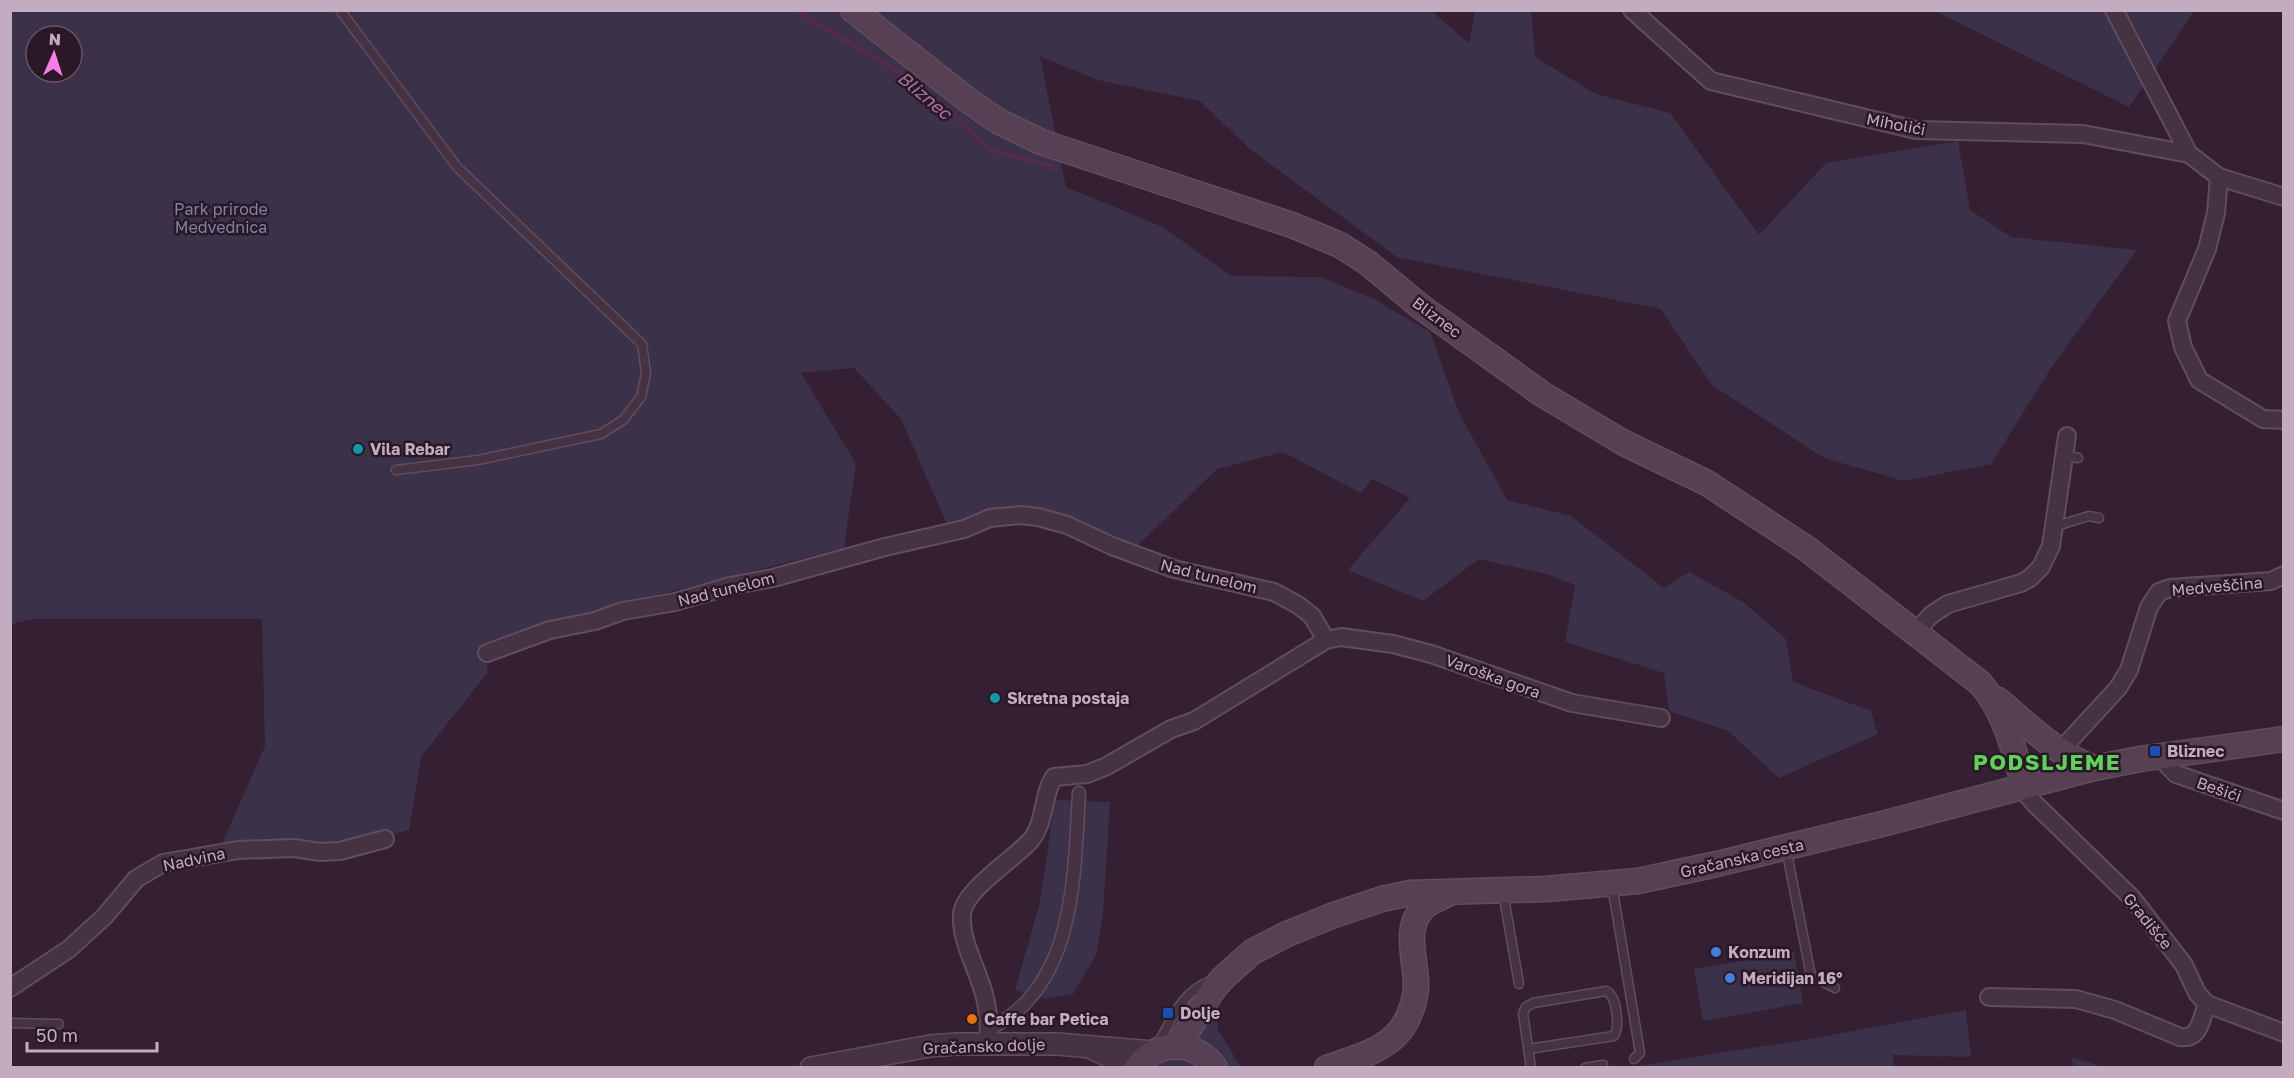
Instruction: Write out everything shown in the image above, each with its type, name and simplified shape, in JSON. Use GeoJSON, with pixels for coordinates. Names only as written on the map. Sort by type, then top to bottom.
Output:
{"type":"FeatureCollection","features":[{"type":"Feature","properties":{"kind":"main road","name":"Bliznec"},"geometry":{"type":"LineString","coordinates":[[853,10],[969,101],[998,121],[1041,142],[1292,225],[1340,245],[1368,263],[1421,307],[1542,394],[1624,443],[1707,483],[1806,548],[1959,665],[2060,751],[2094,768]]}},
{"type":"Feature","properties":{"kind":"main road","name":"Bliznec"},"geometry":{"type":"LineString","coordinates":[[1987,691],[2005,722],[2024,785]]}},
{"type":"Feature","properties":{"kind":"main road","name":"Gračanska cesta"},"geometry":{"type":"LineString","coordinates":[[1155,1055],[1185,1035],[1212,991],[1252,952],[1334,915],[1382,899],[1410,893],[1612,884],[1706,867],[1882,825],[2094,768],[2283,739]]}},
{"type":"Feature","properties":{"kind":"main road","name":"Gračanska cesta"},"geometry":{"type":"LineString","coordinates":[[1327,1068],[1371,1052],[1386,1044],[1398,1033],[1407,1018],[1416,987],[1413,934],[1415,922],[1426,905],[1453,892]]}},
{"type":"Feature","properties":{"kind":"main road"},"geometry":{"type":"LineString","coordinates":[[1382,899],[1400,906],[1407,913],[1413,934]]}},
{"type":"Feature","properties":{"kind":"main road"},"geometry":{"type":"LineString","coordinates":[[1155,1055],[1195,1050],[1203,1054],[1215,1068]]}},
{"type":"Feature","properties":{"kind":"street","name":"Miholići"},"geometry":{"type":"LineString","coordinates":[[1632,10],[1711,81],[1916,130],[2083,134],[2189,154]]}},
{"type":"Feature","properties":{"kind":"street","name":"Miholići"},"geometry":{"type":"LineString","coordinates":[[2114,10],[2189,154],[2219,177],[2283,197]]}},
{"type":"Feature","properties":{"kind":"street"},"geometry":{"type":"LineString","coordinates":[[2219,177],[2216,213],[2207,249],[2177,321],[2183,347],[2199,380],[2263,420],[2283,420]]}},
{"type":"Feature","properties":{"kind":"street"},"geometry":{"type":"LineString","coordinates":[[1916,632],[1931,615],[1948,604],[2031,578],[2041,567],[2052,546],[2053,527],[2071,457],[2067,436]]}},
{"type":"Feature","properties":{"kind":"street","name":"Nad tunelom"},"geometry":{"type":"LineString","coordinates":[[487,653],[550,630],[594,621],[624,611],[675,602],[730,586],[773,578],[885,547],[964,529],[990,518],[1020,515],[1067,525],[1119,549],[1174,569],[1274,592],[1298,605],[1312,616],[1326,640]]}},
{"type":"Feature","properties":{"kind":"street","name":"Medveščina"},"geometry":{"type":"LineString","coordinates":[[2060,751],[2118,688],[2129,670],[2149,607],[2159,592],[2170,588],[2271,581],[2283,575]]}},
{"type":"Feature","properties":{"kind":"street","name":"Varoška gora"},"geometry":{"type":"LineString","coordinates":[[1326,640],[1358,638],[1393,644],[1449,660],[1572,703],[1661,718]]}},
{"type":"Feature","properties":{"kind":"street"},"geometry":{"type":"LineString","coordinates":[[989,1036],[985,997],[963,927],[963,906],[972,892],[1016,856],[1032,838],[1045,807],[1049,784],[1054,777],[1087,774],[1107,766],[1171,729],[1194,721],[1326,640]]}},
{"type":"Feature","properties":{"kind":"street","name":"Bešići"},"geometry":{"type":"LineString","coordinates":[[2163,756],[2168,766],[2176,774],[2283,811]]}},
{"type":"Feature","properties":{"kind":"street","name":"Gradišće"},"geometry":{"type":"LineString","coordinates":[[2024,785],[2028,796],[2034,803],[2132,898],[2184,966],[2197,993],[2207,1004]]}},
{"type":"Feature","properties":{"kind":"street"},"geometry":{"type":"LineString","coordinates":[[989,1036],[1029,1000],[1053,963],[1069,906],[1079,793]]}},
{"type":"Feature","properties":{"kind":"street","name":"Nadvina"},"geometry":{"type":"LineString","coordinates":[[10,988],[69,949],[105,916],[136,879],[163,863],[238,850],[294,848],[320,852],[340,851],[385,839]]}},
{"type":"Feature","properties":{"kind":"street"},"geometry":{"type":"LineString","coordinates":[[1989,997],[2076,999],[2115,1010],[2180,1037],[2188,1038],[2195,1034],[2207,1004],[2283,1033]]}},
{"type":"Feature","properties":{"kind":"street","name":"Gračansko dolje"},"geometry":{"type":"LineString","coordinates":[[811,1068],[989,1036],[1155,1055]]}},
{"type":"Feature","properties":{"kind":"street","name":"Gračansko dolje"},"geometry":{"type":"LineString","coordinates":[[1086,1046],[1114,1059],[1123,1068]]}},
{"type":"Feature","properties":{"kind":"lane"},"geometry":{"type":"LineString","coordinates":[[340,10],[457,167],[642,344],[646,373],[641,397],[623,420],[601,434],[478,460],[396,470]]}},
{"type":"Feature","properties":{"kind":"lane"},"geometry":{"type":"LineString","coordinates":[[2053,527],[2089,516],[2099,518]]}},
{"type":"Feature","properties":{"kind":"lane"},"geometry":{"type":"LineString","coordinates":[[1786,848],[1811,976],[1835,988]]}},
{"type":"Feature","properties":{"kind":"lane"},"geometry":{"type":"LineString","coordinates":[[1612,884],[1640,1053],[1634,1059]]}},
{"type":"Feature","properties":{"kind":"lane"},"geometry":{"type":"LineString","coordinates":[[1503,890],[1518,984]]}},
{"type":"Feature","properties":{"kind":"lane"},"geometry":{"type":"LineString","coordinates":[[1528,1049],[1614,1036],[1617,1031],[1614,998],[1606,991],[1533,1003],[1526,1007],[1523,1013],[1528,1049],[1531,1068]]}},
{"type":"Feature","properties":{"kind":"lane"},"geometry":{"type":"LineString","coordinates":[[10,1023],[59,1024]]}},
{"type":"Feature","properties":{"kind":"lane"},"geometry":{"type":"LineString","coordinates":[[1585,1068],[1603,1065]]}},
{"type":"Feature","properties":{"kind":"green space","name":"Park prirode Medvednica"},"geometry":{"type":"Polygon","coordinates":[[[1430,10],[1469,43],[1475,11],[1531,11],[1535,57],[1596,94],[1670,113],[1759,235],[1826,163],[1958,141],[1970,210],[2011,237],[2137,250],[2053,365],[1991,464],[1904,481],[1824,458],[1712,385],[1661,309],[1397,257],[1251,150],[1200,101],[1098,80],[1040,56],[1066,187],[1163,227],[1231,276],[1321,277],[1374,299],[1430,332],[1459,413],[1507,500],[1571,516],[1664,588],[1689,572],[1743,602],[1786,639],[1793,682],[1871,711],[1878,734],[1779,778],[1728,731],[1669,711],[1664,673],[1565,642],[1575,585],[1546,574],[1479,559],[1423,601],[1348,570],[1410,498],[1372,479],[1361,493],[1283,452],[1217,469],[1133,550],[1059,515],[1003,508],[947,524],[901,419],[854,368],[801,373],[856,464],[844,548],[618,605],[483,643],[488,672],[421,757],[409,830],[336,849],[216,857],[265,746],[262,619],[35,619],[11,624],[11,11],[1430,10]]]}},
{"type":"Feature","properties":{"kind":"green space"},"geometry":{"type":"Polygon","coordinates":[[[1935,11],[2194,11],[2129,107],[1935,11]]]}},
{"type":"Feature","properties":{"kind":"green space"},"geometry":{"type":"Polygon","coordinates":[[[1055,800],[1110,802],[1103,913],[1096,955],[1073,994],[1046,999],[1015,990],[1040,902],[1055,800]]]}},
{"type":"Feature","properties":{"kind":"green space"},"geometry":{"type":"Polygon","coordinates":[[[1794,952],[1803,1003],[1703,1021],[1694,969],[1794,952]]]}},
{"type":"Feature","properties":{"kind":"green space"},"geometry":{"type":"Polygon","coordinates":[[[1211,1009],[1216,1012],[1218,1030],[1241,1067],[1226,1067],[1211,1047],[1196,1039],[1211,1009]]]}},
{"type":"Feature","properties":{"kind":"green space"},"geometry":{"type":"Polygon","coordinates":[[[1966,1010],[1971,1057],[1892,1055],[1895,1068],[1631,1067],[1809,1039],[1966,1010]]]}},
{"type":"Feature","properties":{"kind":"green space"},"geometry":{"type":"Polygon","coordinates":[[[2071,1057],[2103,1067],[2074,1067],[2071,1057]]]}},
{"type":"Feature","properties":{"kind":"green space"},"geometry":{"type":"Polygon","coordinates":[[[1186,1060],[1197,1067],[1154,1068],[1164,1061],[1186,1060]]]}},
{"type":"Feature","properties":{"kind":"waterway","name":"Bliznec"},"geometry":{"type":"LineString","coordinates":[[798,10],[807,18],[903,74],[951,113],[988,149],[1055,167]]}},
{"type":"Feature","properties":{"kind":"place","name":"Vila Rebar"},"geometry":{"type":"Point","coordinates":[358,449]}},
{"type":"Feature","properties":{"kind":"place","name":"Skretna postaja"},"geometry":{"type":"Point","coordinates":[995,698]}},
{"type":"Feature","properties":{"kind":"place","name":"Bliznec"},"geometry":{"type":"Point","coordinates":[2155,751]}},
{"type":"Feature","properties":{"kind":"place","name":"Konzum"},"geometry":{"type":"Point","coordinates":[1716,952]}},
{"type":"Feature","properties":{"kind":"place","name":"Meridijan 16°"},"geometry":{"type":"Point","coordinates":[1730,978]}},
{"type":"Feature","properties":{"kind":"place","name":"Dolje"},"geometry":{"type":"Point","coordinates":[1168,1013]}},
{"type":"Feature","properties":{"kind":"place","name":"Caffe bar Petica"},"geometry":{"type":"Point","coordinates":[972,1019]}},
{"type":"Feature","properties":{"kind":"district","name":"PODSLJEME"},"geometry":{"type":"Point","coordinates":[2047,761]}}]}
